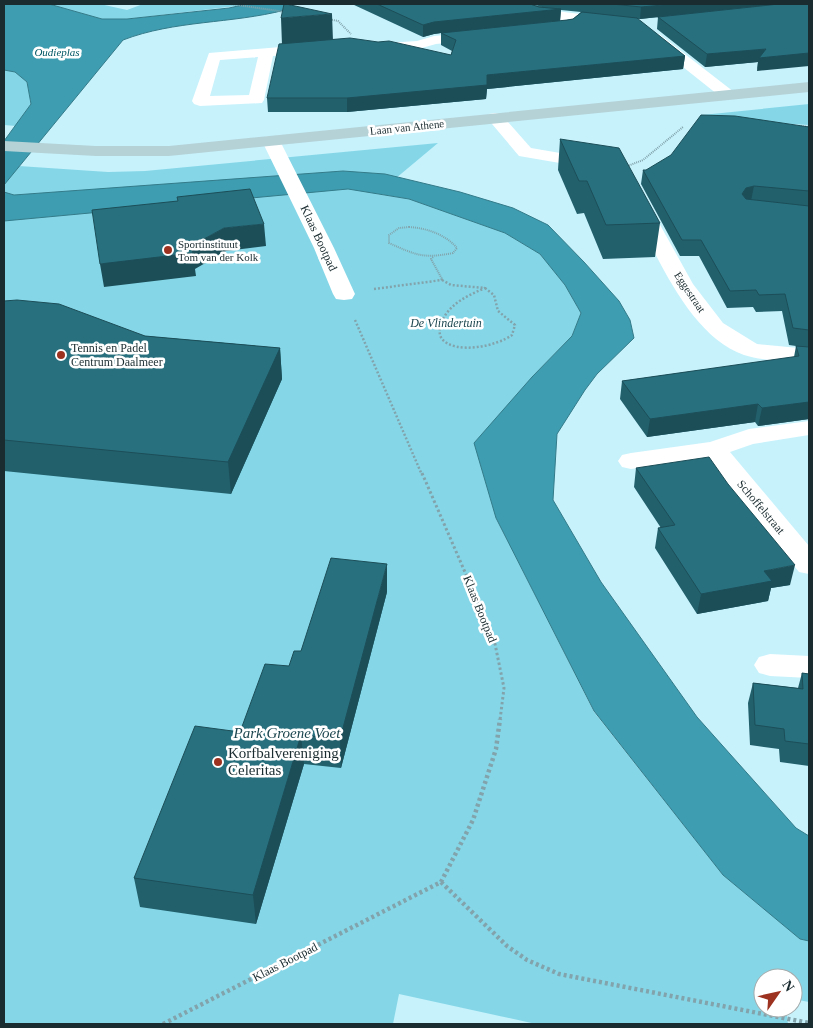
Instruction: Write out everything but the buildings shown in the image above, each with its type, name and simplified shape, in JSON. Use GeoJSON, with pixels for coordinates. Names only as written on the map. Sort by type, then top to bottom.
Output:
{"type":"FeatureCollection","features":[{"type":"Feature","properties":{"kind":"street"},"geometry":{"type":"LineString","coordinates":[[514,4],[539,13],[622,23]]}},
{"type":"Feature","properties":{"kind":"street"},"geometry":{"type":"LineString","coordinates":[[547,29],[566,27],[577,18]]}},
{"type":"Feature","properties":{"kind":"street"},"geometry":{"type":"LineString","coordinates":[[649,24],[728,95]]}},
{"type":"Feature","properties":{"kind":"street"},"geometry":{"type":"LineString","coordinates":[[359,46],[378,48],[491,35]]}},
{"type":"Feature","properties":{"kind":"street"},"geometry":{"type":"LineString","coordinates":[[266,53],[256,100],[200,101],[214,56],[331,47]]}},
{"type":"Feature","properties":{"kind":"street","name":"Laan van Athene"},"geometry":{"type":"LineString","coordinates":[[4,146],[149,152],[809,87]]}},
{"type":"Feature","properties":{"kind":"street"},"geometry":{"type":"LineString","coordinates":[[496,118],[525,152],[617,169]]}},
{"type":"Feature","properties":{"kind":"street","name":"Klaas Bootpad"},"geometry":{"type":"LineString","coordinates":[[271,141],[299,195],[344,294]]}},
{"type":"Feature","properties":{"kind":"street","name":"Eggestraat"},"geometry":{"type":"LineString","coordinates":[[634,192],[683,285],[715,328],[752,350],[809,356]]}},
{"type":"Feature","properties":{"kind":"street"},"geometry":{"type":"LineString","coordinates":[[632,461],[714,449],[749,437],[809,428]]}},
{"type":"Feature","properties":{"kind":"street","name":"Schoffelstraat"},"geometry":{"type":"LineString","coordinates":[[714,449],[809,565]]}},
{"type":"Feature","properties":{"kind":"street"},"geometry":{"type":"LineString","coordinates":[[770,665],[809,667]]}},
{"type":"Feature","properties":{"kind":"path"},"geometry":{"type":"LineString","coordinates":[[232,4],[284,12]]}},
{"type":"Feature","properties":{"kind":"path"},"geometry":{"type":"LineString","coordinates":[[617,169],[643,160],[685,126]]}},
{"type":"Feature","properties":{"kind":"path"},"geometry":{"type":"LineString","coordinates":[[791,126],[809,126]]}},
{"type":"Feature","properties":{"kind":"path"},"geometry":{"type":"LineString","coordinates":[[408,226],[445,236],[457,248],[453,253],[433,257],[416,255],[397,248],[389,243],[388,238],[399,228],[408,226]]}},
{"type":"Feature","properties":{"kind":"path"},"geometry":{"type":"LineString","coordinates":[[433,257],[431,259],[442,280],[448,284],[485,288],[493,293],[498,311],[515,325],[512,335],[500,343],[484,346],[457,344],[442,338],[439,329],[446,312],[458,302],[485,288]]}},
{"type":"Feature","properties":{"kind":"path"},"geometry":{"type":"LineString","coordinates":[[344,294],[442,280]]}},
{"type":"Feature","properties":{"kind":"path","name":"Klaas Bootpad"},"geometry":{"type":"LineString","coordinates":[[163,1024],[441,882],[473,820],[496,749],[504,688],[494,639],[344,294]]}},
{"type":"Feature","properties":{"kind":"path"},"geometry":{"type":"LineString","coordinates":[[441,882],[484,925],[517,954],[559,974],[809,1023]]}},
{"type":"Feature","properties":{"kind":"green space"},"geometry":{"type":"Polygon","coordinates":[[[49,4],[100,4],[127,10],[143,4],[245,5],[127,19],[102,19],[49,4]]]}},
{"type":"Feature","properties":{"kind":"green space"},"geometry":{"type":"Polygon","coordinates":[[[4,70],[15,72],[27,82],[31,104],[16,126],[4,125],[4,70]]]}},
{"type":"Feature","properties":{"kind":"green space"},"geometry":{"type":"Polygon","coordinates":[[[809,104],[809,125],[706,119],[702,115],[809,104]]]}},
{"type":"Feature","properties":{"kind":"green space","name":"Park Groene Voet"},"geometry":{"type":"Polygon","coordinates":[[[438,143],[377,194],[409,199],[505,233],[540,254],[565,285],[581,313],[572,336],[532,377],[496,518],[594,712],[723,875],[800,939],[809,941],[809,1002],[803,1001],[803,968],[753,968],[753,1018],[787,1018],[788,1024],[536,1024],[399,994],[393,1024],[4,1024],[4,165],[108,172],[145,171],[438,143]]]}},
{"type":"Feature","properties":{"kind":"water","name":"Oudieplas"},"geometry":{"type":"Polygon","coordinates":[[[4,4],[49,4],[102,19],[127,19],[229,8],[247,4],[288,4],[285,10],[244,18],[183,25],[123,40],[4,185],[4,141],[31,104],[27,82],[15,72],[4,70],[4,4]]]}},
{"type":"Feature","properties":{"kind":"water"},"geometry":{"type":"Polygon","coordinates":[[[343,171],[385,174],[460,192],[513,208],[548,225],[619,301],[630,320],[634,338],[597,374],[557,434],[553,500],[601,582],[697,717],[796,828],[809,836],[809,941],[800,939],[723,875],[594,711],[496,518],[474,443],[532,377],[572,336],[581,313],[565,285],[540,254],[505,233],[409,199],[348,189],[4,221],[4,192],[14,195],[343,171]]]}},
{"type":"Feature","properties":{"kind":"place","name":"Sportinstituut Tom van der Kolk"},"geometry":{"type":"Point","coordinates":[168,250]}},
{"type":"Feature","properties":{"kind":"place","name":"Tennis en Padel Centrum Daalmeer"},"geometry":{"type":"Point","coordinates":[61,355]}},
{"type":"Feature","properties":{"kind":"place","name":"Korfbalvereniging Celeritas"},"geometry":{"type":"Point","coordinates":[218,762]}},
{"type":"Feature","properties":{"kind":"park label","name":"De Vlindertuin"},"geometry":{"type":"Point","coordinates":[446,323]}}]}
